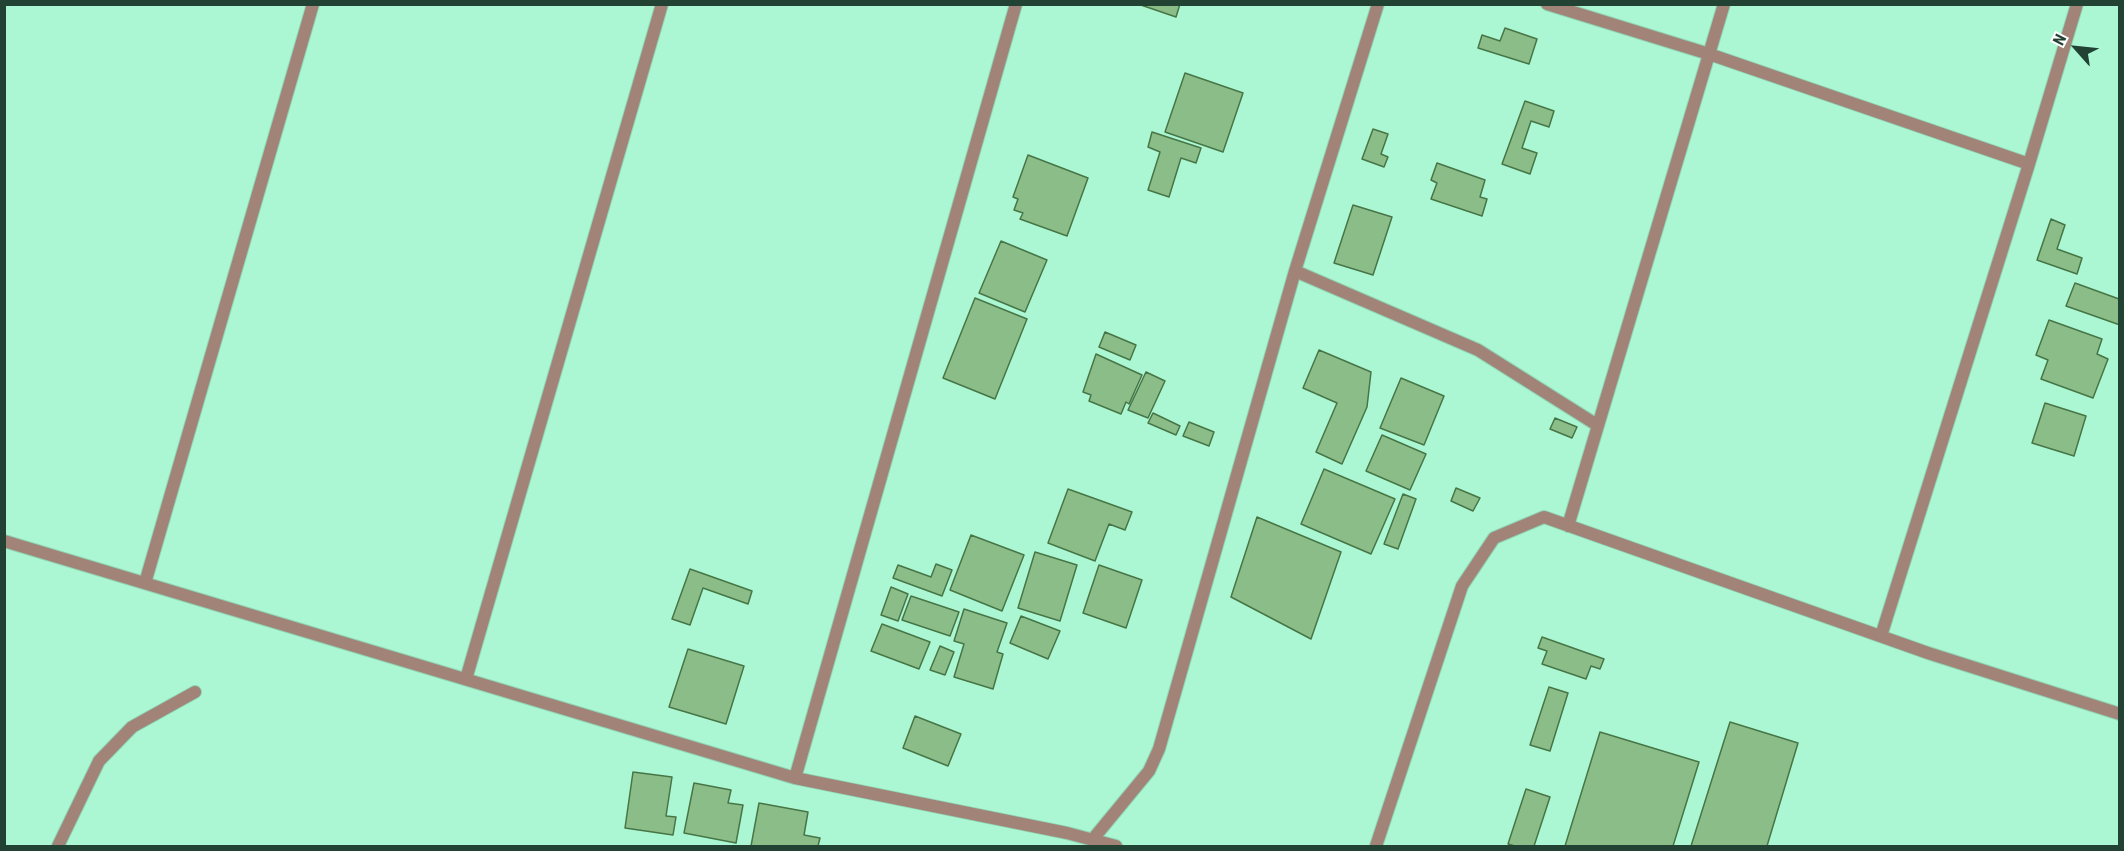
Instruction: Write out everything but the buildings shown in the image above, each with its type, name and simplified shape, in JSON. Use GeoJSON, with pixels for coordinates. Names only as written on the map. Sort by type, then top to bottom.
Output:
{"type":"FeatureCollection","features":[{"type":"Feature","properties":{"kind":"street"},"geometry":{"type":"LineString","coordinates":[[145,583],[313,4]]}},
{"type":"Feature","properties":{"kind":"street"},"geometry":{"type":"LineString","coordinates":[[466,679],[662,4]]}},
{"type":"Feature","properties":{"kind":"street"},"geometry":{"type":"LineString","coordinates":[[795,778],[1016,4]]}},
{"type":"Feature","properties":{"kind":"street"},"geometry":{"type":"LineString","coordinates":[[1093,839],[1149,771],[1159,749],[1294,271],[1378,4]]}},
{"type":"Feature","properties":{"kind":"street"},"geometry":{"type":"LineString","coordinates":[[1547,4],[1709,54],[2029,164]]}},
{"type":"Feature","properties":{"kind":"street"},"geometry":{"type":"LineString","coordinates":[[1568,526],[1724,4]]}},
{"type":"Feature","properties":{"kind":"street"},"geometry":{"type":"LineString","coordinates":[[1881,636],[2077,4]]}},
{"type":"Feature","properties":{"kind":"street"},"geometry":{"type":"LineString","coordinates":[[1294,271],[1478,350],[1597,424]]}},
{"type":"Feature","properties":{"kind":"street"},"geometry":{"type":"LineString","coordinates":[[1376,846],[1462,586],[1494,538],[1544,517],[1881,636],[2120,714]]}},
{"type":"Feature","properties":{"kind":"street"},"geometry":{"type":"LineString","coordinates":[[4,541],[795,778],[1067,833],[1116,846]]}},
{"type":"Feature","properties":{"kind":"street"},"geometry":{"type":"LineString","coordinates":[[58,846],[99,761],[132,727],[195,692]]}},
{"type":"Feature","properties":{"kind":"street"},"geometry":{"type":"LineString","coordinates":[[1063,846],[1067,833]]}}]}
